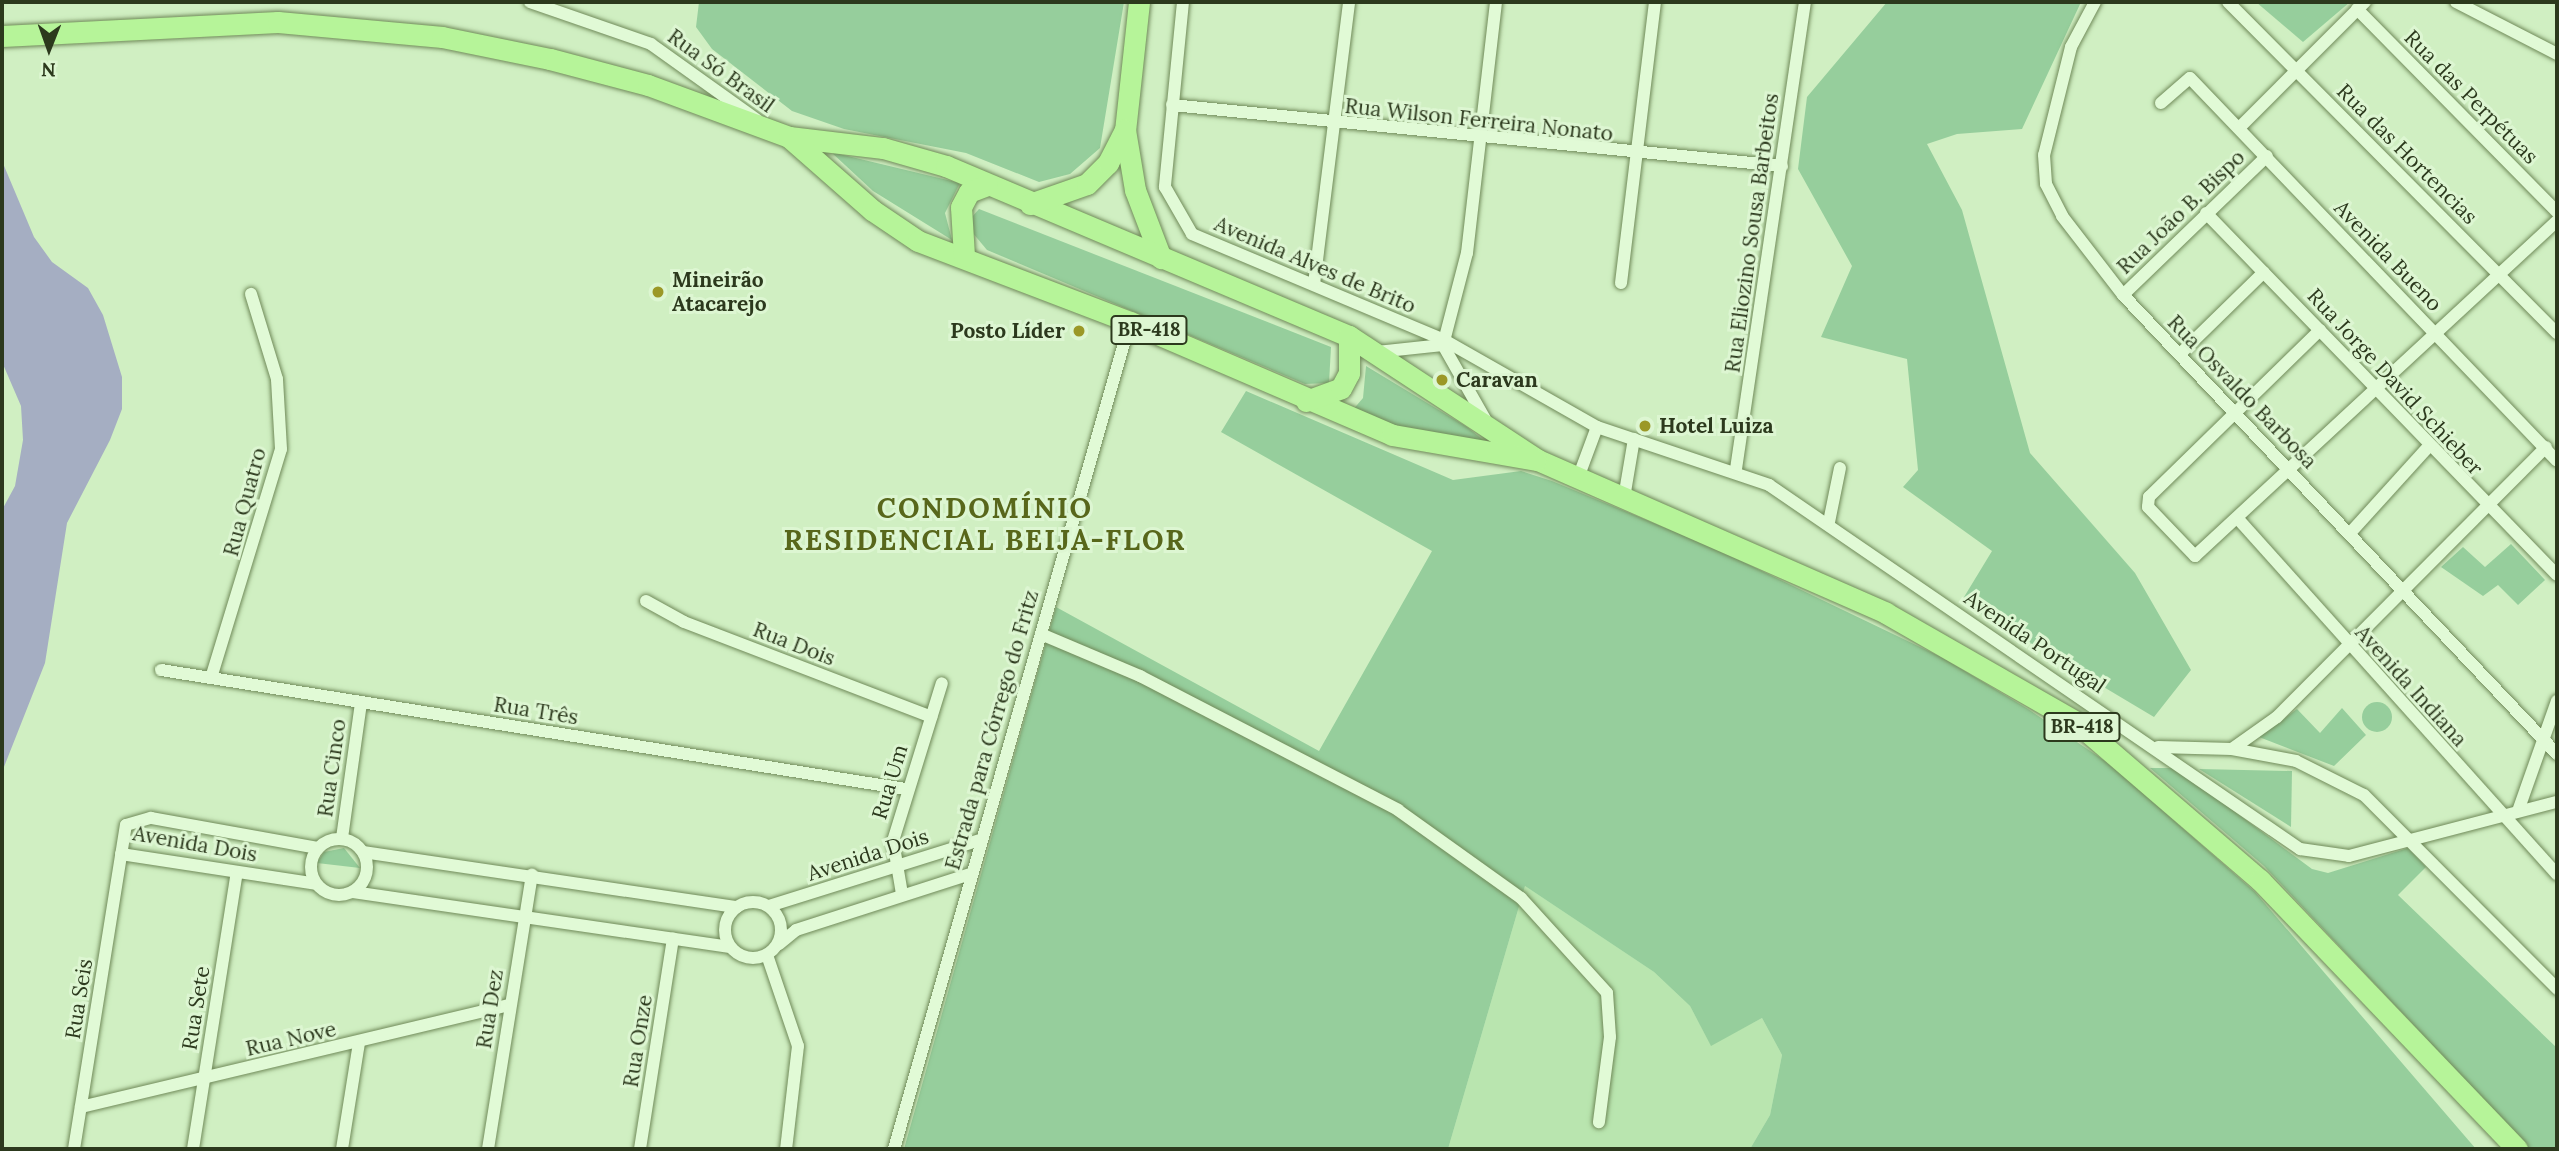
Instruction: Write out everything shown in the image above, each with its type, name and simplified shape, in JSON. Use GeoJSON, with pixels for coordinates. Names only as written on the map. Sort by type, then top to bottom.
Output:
{"type":"FeatureCollection","features":[{"type":"Feature","properties":{"kind":"main road"},"geometry":{"type":"LineString","coordinates":[[1139,2],[1125,130],[1135,190],[1161,258]]}},
{"type":"Feature","properties":{"kind":"main road","name":"BR-418"},"geometry":{"type":"LineString","coordinates":[[2,36],[278,22],[442,37],[649,85],[779,133],[883,148],[987,185],[1349,336],[1485,420],[1538,460],[1885,613],[2076,722],[2260,880],[2517,1149]]}},
{"type":"Feature","properties":{"kind":"main road"},"geometry":{"type":"LineString","coordinates":[[1030,204],[1087,184],[1108,163],[1125,130]]}},
{"type":"Feature","properties":{"kind":"main road","name":"BR-418"},"geometry":{"type":"LineString","coordinates":[[779,133],[895,226],[964,256],[1130,322],[1306,401],[1392,435],[1538,460]]}},
{"type":"Feature","properties":{"kind":"main road"},"geometry":{"type":"LineString","coordinates":[[964,256],[961,207],[970,192],[987,185]]}},
{"type":"Feature","properties":{"kind":"main road"},"geometry":{"type":"LineString","coordinates":[[1306,401],[1341,388],[1349,373],[1349,336]]}},
{"type":"Feature","properties":{"kind":"street","name":"Rua Só Brasil"},"geometry":{"type":"LineString","coordinates":[[530,2],[651,44],[779,133]]}},
{"type":"Feature","properties":{"kind":"street","name":"Avenida Alves de Brito"},"geometry":{"type":"LineString","coordinates":[[1183,2],[1165,187],[1182,223],[1192,234],[1314,284],[1444,342],[1597,427],[1736,469]]}},
{"type":"Feature","properties":{"kind":"street"},"geometry":{"type":"LineString","coordinates":[[1314,284],[1349,2]]}},
{"type":"Feature","properties":{"kind":"street"},"geometry":{"type":"LineString","coordinates":[[1485,420],[1444,342],[1467,253],[1496,2]]}},
{"type":"Feature","properties":{"kind":"street"},"geometry":{"type":"LineString","coordinates":[[1621,284],[1656,2]]}},
{"type":"Feature","properties":{"kind":"street","name":"Rua Eliozino Sousa Barbeitos"},"geometry":{"type":"LineString","coordinates":[[1736,469],[1805,2]]}},
{"type":"Feature","properties":{"kind":"street","name":"Rua Osvaldo Barbosa"},"geometry":{"type":"LineString","coordinates":[[2095,2],[2057,89],[2044,155],[2046,184],[2085,252],[2557,754]]}},
{"type":"Feature","properties":{"kind":"street","name":"Rua das Hortencias"},"geometry":{"type":"LineString","coordinates":[[2228,2],[2557,333]]}},
{"type":"Feature","properties":{"kind":"street"},"geometry":{"type":"LineString","coordinates":[[2456,2],[2557,54]]}},
{"type":"Feature","properties":{"kind":"street"},"geometry":{"type":"LineString","coordinates":[[2240,127],[2361,5]]}},
{"type":"Feature","properties":{"kind":"street","name":"Rua das Perpétuas"},"geometry":{"type":"LineString","coordinates":[[2361,5],[2557,212]]}},
{"type":"Feature","properties":{"kind":"street","name":"Avenida Bueno"},"geometry":{"type":"LineString","coordinates":[[2161,103],[2190,78],[2240,127],[2557,461]]}},
{"type":"Feature","properties":{"kind":"street","name":"Rua Wilson Ferreira Nonato"},"geometry":{"type":"LineString","coordinates":[[1172,105],[1334,125],[1782,166]]}},
{"type":"Feature","properties":{"kind":"street","name":"Rua João B. Bispo"},"geometry":{"type":"LineString","coordinates":[[2123,295],[2267,156]]}},
{"type":"Feature","properties":{"kind":"street","name":"Rua Jorge David Schieber"},"geometry":{"type":"LineString","coordinates":[[2206,213],[2486,506],[2557,575]]}},
{"type":"Feature","properties":{"kind":"street"},"geometry":{"type":"LineString","coordinates":[[2320,330],[2148,497],[2148,507],[2195,556],[2205,553],[2497,272],[2557,221]]}},
{"type":"Feature","properties":{"kind":"street"},"geometry":{"type":"LineString","coordinates":[[2180,354],[2264,272]]}},
{"type":"Feature","properties":{"kind":"street","name":"Rua Quatro"},"geometry":{"type":"LineString","coordinates":[[211,678],[281,449],[277,379],[251,294]]}},
{"type":"Feature","properties":{"kind":"street","name":"Estrada para Córrego do Fritz"},"geometry":{"type":"LineString","coordinates":[[894,1149],[970,874],[1130,322]]}},
{"type":"Feature","properties":{"kind":"street"},"geometry":{"type":"LineString","coordinates":[[1377,352],[1444,342]]}},
{"type":"Feature","properties":{"kind":"street"},"geometry":{"type":"LineString","coordinates":[[1578,478],[1597,427]]}},
{"type":"Feature","properties":{"kind":"street"},"geometry":{"type":"LineString","coordinates":[[1624,498],[1634,439]]}},
{"type":"Feature","properties":{"kind":"street"},"geometry":{"type":"LineString","coordinates":[[2350,532],[2429,446]]}},
{"type":"Feature","properties":{"kind":"street"},"geometry":{"type":"LineString","coordinates":[[2232,749],[2277,718],[2546,447]]}},
{"type":"Feature","properties":{"kind":"street"},"geometry":{"type":"LineString","coordinates":[[1829,522],[1840,468]]}},
{"type":"Feature","properties":{"kind":"street","name":"Avenida Portugal"},"geometry":{"type":"LineString","coordinates":[[1736,469],[1829,522],[2158,747],[2300,849],[2349,856],[2409,840]]}},
{"type":"Feature","properties":{"kind":"street","name":"Avenida Indiana"},"geometry":{"type":"LineString","coordinates":[[2239,520],[2501,816],[2557,874]]}},
{"type":"Feature","properties":{"kind":"street","name":"Rua Dois"},"geometry":{"type":"LineString","coordinates":[[646,601],[684,622],[931,717]]}},
{"type":"Feature","properties":{"kind":"street"},"geometry":{"type":"LineString","coordinates":[[1041,634],[1140,676],[1398,810],[1521,898],[1606,993],[1610,1037],[1599,1122]]}},
{"type":"Feature","properties":{"kind":"street","name":"Rua Três"},"geometry":{"type":"LineString","coordinates":[[161,670],[906,789]]}},
{"type":"Feature","properties":{"kind":"street","name":"Rua Um"},"geometry":{"type":"LineString","coordinates":[[902,894],[893,868],[893,841],[906,789],[942,683]]}},
{"type":"Feature","properties":{"kind":"street"},"geometry":{"type":"LineString","coordinates":[[2518,811],[2557,701]]}},
{"type":"Feature","properties":{"kind":"street","name":"Rua Cinco"},"geometry":{"type":"LineString","coordinates":[[342,838],[361,702]]}},
{"type":"Feature","properties":{"kind":"street"},"geometry":{"type":"LineString","coordinates":[[2158,747],[2232,749],[2333,776],[2389,815],[2409,840],[2557,989]]}},
{"type":"Feature","properties":{"kind":"street"},"geometry":{"type":"LineString","coordinates":[[2409,840],[2557,802]]}},
{"type":"Feature","properties":{"kind":"street","name":"Avenida Dois"},"geometry":{"type":"LineString","coordinates":[[317,848],[137,818],[126,825],[121,854],[316,884],[337,895],[353,892],[730,947],[743,957],[767,955]]}},
{"type":"Feature","properties":{"kind":"street"},"geometry":{"type":"LineString","coordinates":[[316,884],[310,869],[317,848],[342,838]]}},
{"type":"Feature","properties":{"kind":"street","name":"Avenida Dois"},"geometry":{"type":"LineString","coordinates":[[342,838],[363,852],[532,874],[737,907],[769,906],[980,840]]}},
{"type":"Feature","properties":{"kind":"street"},"geometry":{"type":"LineString","coordinates":[[353,892],[367,873],[363,852]]}},
{"type":"Feature","properties":{"kind":"street","name":"Rua Seis"},"geometry":{"type":"LineString","coordinates":[[74,1149],[121,854]]}},
{"type":"Feature","properties":{"kind":"street","name":"Rua Sete"},"geometry":{"type":"LineString","coordinates":[[193,1149],[237,872]]}},
{"type":"Feature","properties":{"kind":"street","name":"Rua Dez"},"geometry":{"type":"LineString","coordinates":[[488,1149],[532,874]]}},
{"type":"Feature","properties":{"kind":"street"},"geometry":{"type":"LineString","coordinates":[[786,1149],[798,1046],[767,955],[796,930],[970,874]]}},
{"type":"Feature","properties":{"kind":"street"},"geometry":{"type":"LineString","coordinates":[[769,906],[781,922],[779,944]]}},
{"type":"Feature","properties":{"kind":"street"},"geometry":{"type":"LineString","coordinates":[[730,947],[725,924],[737,907]]}},
{"type":"Feature","properties":{"kind":"street","name":"Rua Onze"},"geometry":{"type":"LineString","coordinates":[[640,1149],[673,939]]}},
{"type":"Feature","properties":{"kind":"street","name":"Rua Nove"},"geometry":{"type":"LineString","coordinates":[[81,1107],[359,1043],[510,1004]]}},
{"type":"Feature","properties":{"kind":"street"},"geometry":{"type":"LineString","coordinates":[[342,1149],[359,1043]]}},
{"type":"Feature","properties":{"kind":"green space"},"geometry":{"type":"Polygon","coordinates":[[[699,2],[1124,2],[1100,148],[1070,174],[1039,182],[966,153],[844,129],[792,111],[712,49],[696,27],[699,2]]]}},
{"type":"Feature","properties":{"kind":"green space"},"geometry":{"type":"Polygon","coordinates":[[[1887,2],[2081,2],[2022,129],[1957,134],[1927,144],[1962,210],[2030,453],[2135,573],[2191,670],[2154,717],[1961,602],[1992,551],[1903,487],[1918,470],[1907,359],[1821,337],[1852,266],[1798,169],[1807,97],[1887,2]]]}},
{"type":"Feature","properties":{"kind":"green space"},"geometry":{"type":"Polygon","coordinates":[[[2256,2],[2350,2],[2303,42],[2256,2]]]}},
{"type":"Feature","properties":{"kind":"green space"},"geometry":{"type":"Polygon","coordinates":[[[831,152],[960,183],[945,213],[952,240],[873,191],[831,152]]]}},
{"type":"Feature","properties":{"kind":"green space"},"geometry":{"type":"Polygon","coordinates":[[[979,209],[1331,347],[1329,383],[1305,384],[987,250],[972,232],[971,218],[979,209]]]}},
{"type":"Feature","properties":{"kind":"green space"},"geometry":{"type":"Polygon","coordinates":[[[1366,366],[1467,427],[1493,448],[1401,431],[1351,412],[1363,398],[1366,366]]]}},
{"type":"Feature","properties":{"kind":"green space"},"geometry":{"type":"Polygon","coordinates":[[[1246,391],[1453,480],[1521,471],[1552,481],[1714,548],[1943,658],[2028,709],[2111,765],[2255,892],[2476,1149],[1750,1149],[1770,1115],[1782,1055],[1762,1018],[1711,1046],[1690,1006],[1654,972],[1525,886],[1448,1149],[904,1149],[1056,607],[1319,751],[1432,551],[1221,432],[1246,391]]]}},
{"type":"Feature","properties":{"kind":"green space"},"geometry":{"type":"Polygon","coordinates":[[[2511,544],[2545,580],[2518,605],[2498,585],[2483,596],[2441,567],[2463,547],[2485,567],[2511,544]]]}},
{"type":"Feature","properties":{"kind":"green space"},"geometry":{"type":"Polygon","coordinates":[[[2377,702],[2388,706],[2392,717],[2388,728],[2377,732],[2366,728],[2362,717],[2366,706],[2377,702]]]}},
{"type":"Feature","properties":{"kind":"green space"},"geometry":{"type":"Polygon","coordinates":[[[2342,708],[2366,735],[2334,766],[2259,737],[2297,709],[2320,733],[2342,708]]]}},
{"type":"Feature","properties":{"kind":"green space"},"geometry":{"type":"Polygon","coordinates":[[[2150,768],[2176,768],[2312,869],[2328,873],[2408,848],[2426,867],[2398,895],[2557,1048],[2557,1149],[2530,1149],[2264,866],[2150,768]]]}},
{"type":"Feature","properties":{"kind":"green space"},"geometry":{"type":"Polygon","coordinates":[[[2199,769],[2292,771],[2291,827],[2199,769]]]}},
{"type":"Feature","properties":{"kind":"green space"},"geometry":{"type":"Polygon","coordinates":[[[344,848],[360,868],[317,863],[324,852],[344,848]]]}},
{"type":"Feature","properties":{"kind":"green space"},"geometry":{"type":"Polygon","coordinates":[[[1525,886],[1654,972],[1690,1006],[1711,1045],[1762,1018],[1782,1055],[1770,1115],[1750,1149],[1448,1149],[1525,886]]]}},
{"type":"Feature","properties":{"kind":"water"},"geometry":{"type":"Polygon","coordinates":[[[2,161],[34,237],[52,262],[88,288],[103,315],[122,377],[122,409],[110,440],[67,523],[45,663],[2,772],[2,510],[15,486],[23,440],[21,406],[2,362],[2,161]]]}},
{"type":"Feature","properties":{"kind":"place","name":"Mineirão Atacarejo"},"geometry":{"type":"Point","coordinates":[658,292]}},
{"type":"Feature","properties":{"kind":"place","name":"Posto Líder"},"geometry":{"type":"Point","coordinates":[1079,331]}},
{"type":"Feature","properties":{"kind":"place","name":"Caravan"},"geometry":{"type":"Point","coordinates":[1442,380]}},
{"type":"Feature","properties":{"kind":"place","name":"Hotel Luiza"},"geometry":{"type":"Point","coordinates":[1645,426]}},
{"type":"Feature","properties":{"kind":"district","name":"CONDOMÍNIO RESIDENCIAL BEIJA-FLOR"},"geometry":{"type":"Point","coordinates":[985,524]}}]}
